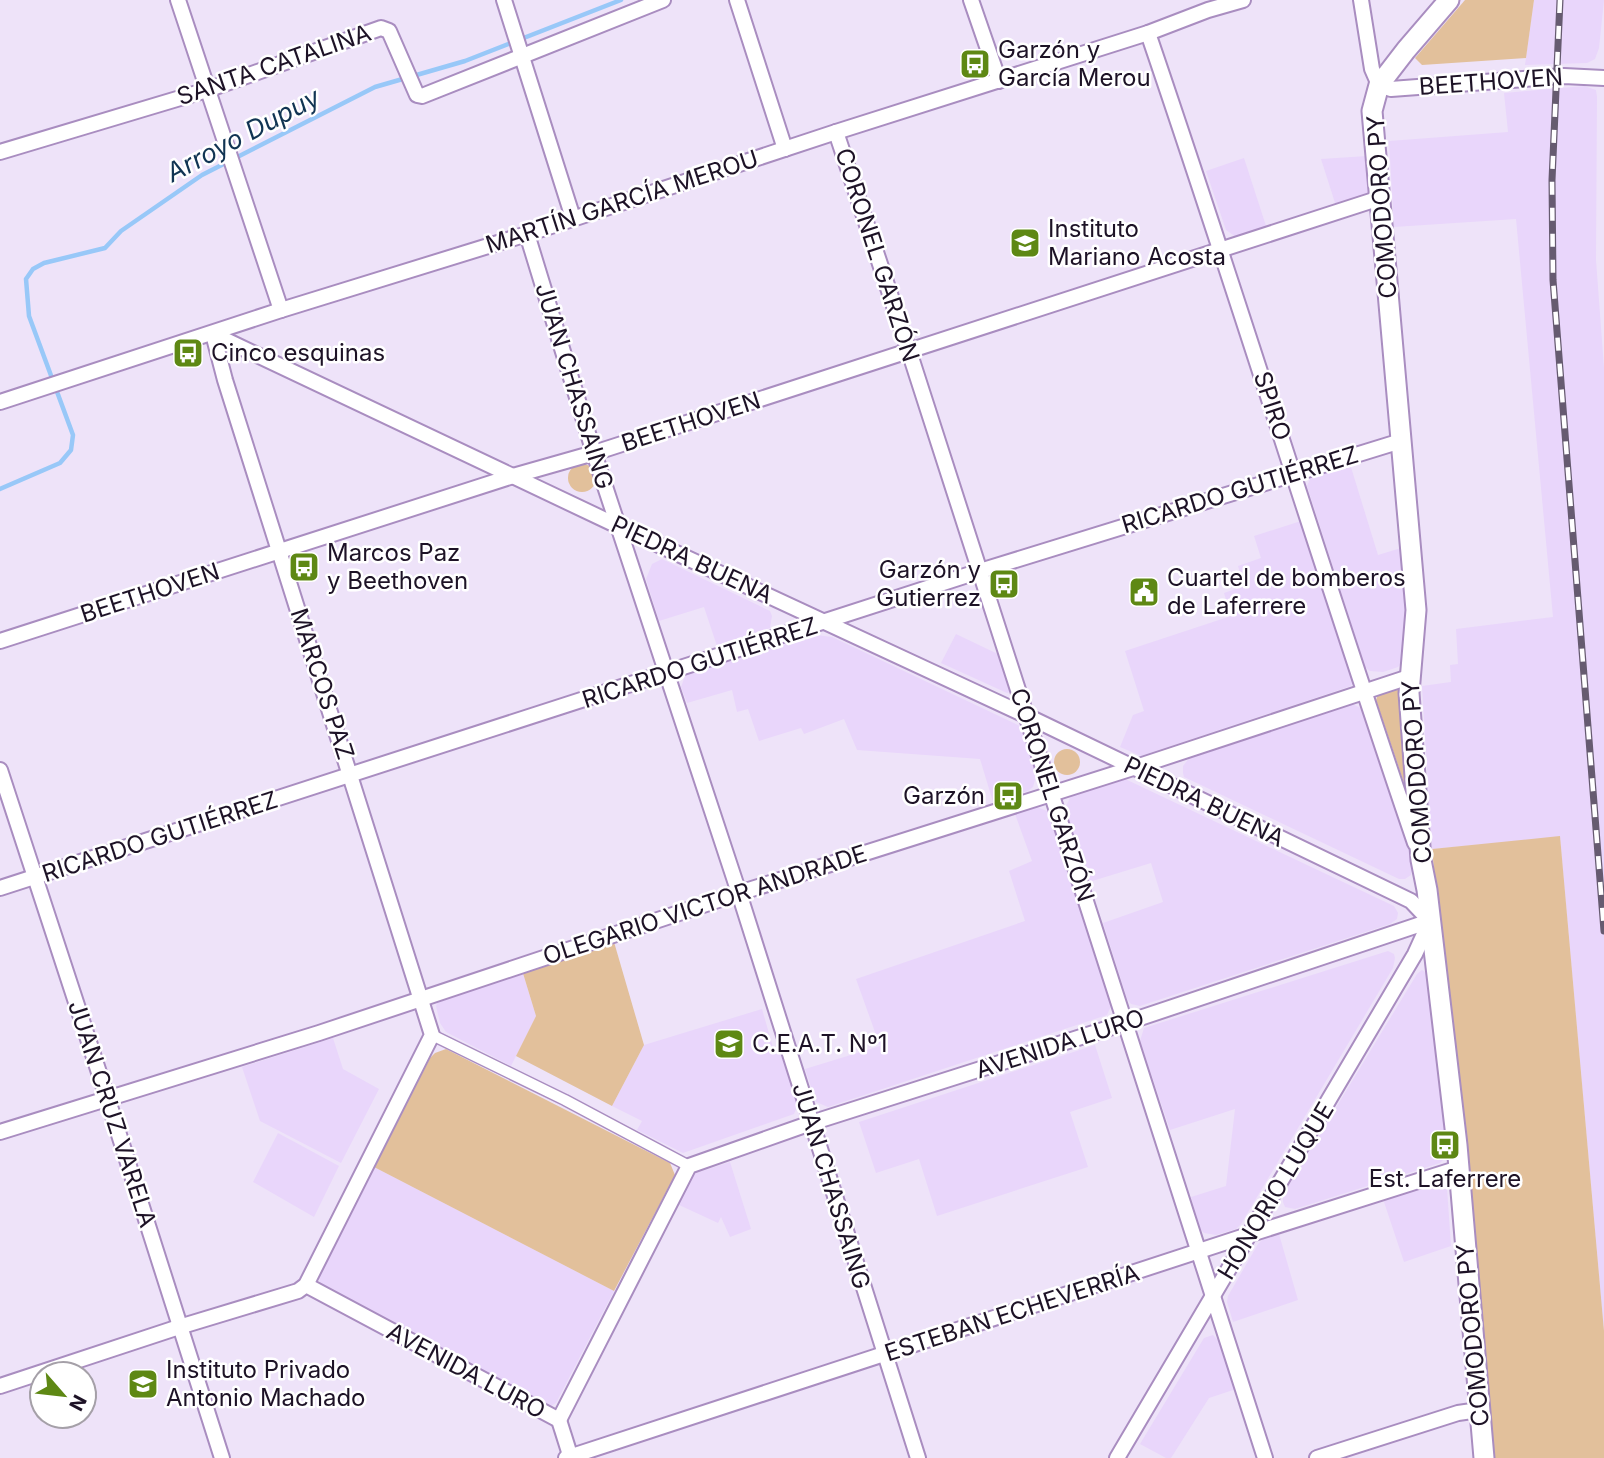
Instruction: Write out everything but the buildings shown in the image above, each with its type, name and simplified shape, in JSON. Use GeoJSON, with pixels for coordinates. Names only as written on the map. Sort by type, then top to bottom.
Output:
{"type":"FeatureCollection","features":[{"type":"Feature","properties":{"kind":"main road","name":"COMODORO PY"},"geometry":{"type":"LineString","coordinates":[[1450,0],[1379,85],[1372,111],[1416,610],[1409,677],[1421,860],[1427,890],[1459,1168],[1484,1458]]}},
{"type":"Feature","properties":{"kind":"street"},"geometry":{"type":"LineString","coordinates":[[178,0],[281,310]]}},
{"type":"Feature","properties":{"kind":"street"},"geometry":{"type":"LineString","coordinates":[[504,0],[573,218]]}},
{"type":"Feature","properties":{"kind":"street","name":"SANTA CATALINA"},"geometry":{"type":"LineString","coordinates":[[0,152],[207,90],[381,28],[389,31],[416,95],[422,96],[521,52],[663,0]]}},
{"type":"Feature","properties":{"kind":"street"},"geometry":{"type":"LineString","coordinates":[[737,0],[785,149]]}},
{"type":"Feature","properties":{"kind":"street"},"geometry":{"type":"LineString","coordinates":[[971,0],[999,81]]}},
{"type":"Feature","properties":{"kind":"street","name":"MARTÍN GARCÍA MEROU"},"geometry":{"type":"LineString","coordinates":[[0,402],[1149,33],[1206,5],[1244,0]]}},
{"type":"Feature","properties":{"kind":"street","name":"COMODORO PY"},"geometry":{"type":"LineString","coordinates":[[1361,0],[1372,69],[1379,85]]}},
{"type":"Feature","properties":{"kind":"street","name":"SPIRO"},"geometry":{"type":"LineString","coordinates":[[1149,33],[1421,860]]}},
{"type":"Feature","properties":{"kind":"street","name":"BEETHOVEN"},"geometry":{"type":"LineString","coordinates":[[1379,85],[1391,89],[1555,76],[1604,78]]}},
{"type":"Feature","properties":{"kind":"street","name":"CORONEL GARZÓN"},"geometry":{"type":"LineString","coordinates":[[836,132],[1265,1458]]}},
{"type":"Feature","properties":{"kind":"street","name":"BEETHOVEN"},"geometry":{"type":"LineString","coordinates":[[0,641],[513,476],[594,453],[1380,198]]}},
{"type":"Feature","properties":{"kind":"street","name":"JUAN CHASSAING"},"geometry":{"type":"LineString","coordinates":[[527,234],[594,453],[739,893],[918,1458]]}},
{"type":"Feature","properties":{"kind":"street","name":"PIEDRA BUENA"},"geometry":{"type":"LineString","coordinates":[[213,334],[1027,716],[1411,901],[1430,921]]}},
{"type":"Feature","properties":{"kind":"street","name":"MARCOS PAZ"},"geometry":{"type":"LineString","coordinates":[[213,334],[225,380],[432,1035]]}},
{"type":"Feature","properties":{"kind":"street","name":"RICARDO GUTIÉRREZ"},"geometry":{"type":"LineString","coordinates":[[0,888],[980,571],[1401,441]]}},
{"type":"Feature","properties":{"kind":"street","name":"OLEGARIO VICTOR ANDRADE"},"geometry":{"type":"LineString","coordinates":[[0,1132],[319,1033],[739,893],[1409,677]]}},
{"type":"Feature","properties":{"kind":"street","name":"JUAN CRUZ VARELA"},"geometry":{"type":"LineString","coordinates":[[0,770],[222,1458]]}},
{"type":"Feature","properties":{"kind":"street","name":"AVENIDA LURO"},"geometry":{"type":"LineString","coordinates":[[306,1285],[558,1420],[689,1166],[811,1123],[1125,1023],[1430,921]]}},
{"type":"Feature","properties":{"kind":"street","name":"HONORIO LUQUE"},"geometry":{"type":"LineString","coordinates":[[1117,1458],[1415,954],[1430,921]]}},
{"type":"Feature","properties":{"kind":"street"},"geometry":{"type":"LineString","coordinates":[[0,1385],[180,1326],[298,1291],[306,1285],[432,1035],[565,1100],[689,1166]]}},
{"type":"Feature","properties":{"kind":"street","name":"ESTEBAN ECHEVERRÍA"},"geometry":{"type":"LineString","coordinates":[[569,1458],[1459,1168]]}},
{"type":"Feature","properties":{"kind":"street"},"geometry":{"type":"LineString","coordinates":[[1317,1458],[1458,1413],[1479,1410]]}},
{"type":"Feature","properties":{"kind":"street"},"geometry":{"type":"LineString","coordinates":[[558,1420],[569,1458]]}},
{"type":"Feature","properties":{"kind":"shaded area"},"geometry":{"type":"Polygon","coordinates":[[[1465,0],[1534,0],[1526,58],[1422,65],[1415,58],[1465,0]]]}},
{"type":"Feature","properties":{"kind":"shaded area"},"geometry":{"type":"Polygon","coordinates":[[[1534,0],[1604,0],[1599,48],[1595,59],[1587,63],[1525,65],[1534,0]]]}},
{"type":"Feature","properties":{"kind":"shaded area"},"geometry":{"type":"Polygon","coordinates":[[[1584,86],[1596,90],[1597,97],[1596,260],[1604,368],[1604,1331],[1560,837],[1432,849],[1422,686],[1451,682],[1450,665],[1458,664],[1456,629],[1553,617],[1516,219],[1394,227],[1389,141],[1508,132],[1504,93],[1584,86]]]}},
{"type":"Feature","properties":{"kind":"shaded area"},"geometry":{"type":"Polygon","coordinates":[[[1367,156],[1368,193],[1336,206],[1321,159],[1367,156]]]}},
{"type":"Feature","properties":{"kind":"shaded area"},"geometry":{"type":"Polygon","coordinates":[[[1244,158],[1267,229],[1236,237],[1226,230],[1206,171],[1244,158]]]}},
{"type":"Feature","properties":{"kind":"shaded area"},"geometry":{"type":"Polygon","coordinates":[[[582,464],[592,468],[596,478],[592,488],[582,492],[572,488],[568,478],[572,468],[582,464]]]}},
{"type":"Feature","properties":{"kind":"shaded area"},"geometry":{"type":"Polygon","coordinates":[[[1350,464],[1378,555],[1401,548],[1408,629],[1402,663],[1383,672],[1370,671],[1365,667],[1307,486],[1312,475],[1350,464]]]}},
{"type":"Feature","properties":{"kind":"shaded area"},"geometry":{"type":"Polygon","coordinates":[[[1304,520],[1354,681],[1351,686],[1141,756],[1120,747],[1133,715],[1144,711],[1125,651],[1231,616],[1224,593],[1244,586],[1238,566],[1261,558],[1254,536],[1304,520]]]}},
{"type":"Feature","properties":{"kind":"shaded area"},"geometry":{"type":"Polygon","coordinates":[[[662,559],[770,611],[770,628],[717,646],[704,607],[659,621],[646,579],[652,564],[662,559]]]}},
{"type":"Feature","properties":{"kind":"shaded area"},"geometry":{"type":"Polygon","coordinates":[[[956,634],[1002,656],[1012,689],[1010,692],[941,663],[956,634]]]}},
{"type":"Feature","properties":{"kind":"shaded area"},"geometry":{"type":"Polygon","coordinates":[[[816,635],[832,637],[1018,725],[1025,731],[1038,769],[1033,787],[993,802],[980,759],[857,750],[844,719],[804,734],[801,728],[759,741],[748,709],[737,712],[732,690],[687,703],[681,687],[685,676],[690,673],[816,635]]]}},
{"type":"Feature","properties":{"kind":"shaded area"},"geometry":{"type":"Polygon","coordinates":[[[1395,687],[1400,691],[1405,786],[1376,700],[1379,692],[1395,687]]]}},
{"type":"Feature","properties":{"kind":"shaded area"},"geometry":{"type":"Polygon","coordinates":[[[1352,704],[1365,712],[1410,851],[1412,870],[1411,875],[1405,879],[1399,879],[1184,777],[1183,766],[1190,757],[1352,704]]]}},
{"type":"Feature","properties":{"kind":"shaded area"},"geometry":{"type":"Polygon","coordinates":[[[1067,749],[1077,752],[1080,762],[1077,772],[1067,775],[1057,772],[1054,762],[1057,752],[1067,749]]]}},
{"type":"Feature","properties":{"kind":"shaded area"},"geometry":{"type":"Polygon","coordinates":[[[1123,778],[1394,906],[1398,913],[1397,919],[1390,924],[1140,1006],[1131,1004],[1127,999],[1103,923],[1163,902],[1151,863],[1089,882],[1065,808],[1071,796],[1123,778]]]}},
{"type":"Feature","properties":{"kind":"shaded area"},"geometry":{"type":"Polygon","coordinates":[[[1037,807],[1047,811],[1052,818],[1112,1004],[1107,1015],[828,1107],[816,1102],[805,1069],[880,1046],[856,979],[1025,921],[1009,871],[1032,861],[1015,814],[1037,807]]]}},
{"type":"Feature","properties":{"kind":"shaded area"},"geometry":{"type":"Polygon","coordinates":[[[1560,836],[1604,1331],[1604,1458],[1492,1458],[1432,849],[1560,836]]]}},
{"type":"Feature","properties":{"kind":"shaded area"},"geometry":{"type":"Polygon","coordinates":[[[614,942],[644,1045],[612,1106],[516,1056],[536,1016],[522,970],[614,942]]]}},
{"type":"Feature","properties":{"kind":"shaded area"},"geometry":{"type":"Polygon","coordinates":[[[1388,951],[1394,954],[1393,968],[1241,1224],[1236,1229],[1216,1235],[1204,1233],[1200,1229],[1191,1197],[1226,1186],[1235,1109],[1170,1130],[1140,1041],[1144,1028],[1388,951]]]}},
{"type":"Feature","properties":{"kind":"shaded area"},"geometry":{"type":"Polygon","coordinates":[[[522,970],[536,1016],[511,1066],[446,1032],[440,1023],[436,1006],[439,999],[522,970]]]}},
{"type":"Feature","properties":{"kind":"shaded area"},"geometry":{"type":"Polygon","coordinates":[[[1422,970],[1428,974],[1449,1151],[1447,1156],[1440,1163],[1295,1209],[1285,1207],[1283,1195],[1417,974],[1422,970]]]}},
{"type":"Feature","properties":{"kind":"shaded area"},"geometry":{"type":"Polygon","coordinates":[[[762,1009],[774,1051],[779,1050],[798,1104],[794,1114],[683,1153],[637,1130],[642,1121],[612,1106],[644,1045],[762,1009]]]}},
{"type":"Feature","properties":{"kind":"shaded area"},"geometry":{"type":"Polygon","coordinates":[[[333,1038],[343,1069],[379,1089],[341,1163],[260,1121],[242,1067],[333,1038]]]}},
{"type":"Feature","properties":{"kind":"shaded area"},"geometry":{"type":"Polygon","coordinates":[[[1095,1045],[1112,1098],[1070,1112],[1088,1167],[937,1216],[919,1159],[876,1173],[859,1122],[1095,1045]]]}},
{"type":"Feature","properties":{"kind":"shaded area"},"geometry":{"type":"Polygon","coordinates":[[[446,1049],[670,1163],[675,1175],[614,1291],[374,1167],[430,1058],[446,1049]]]}},
{"type":"Feature","properties":{"kind":"shaded area"},"geometry":{"type":"Polygon","coordinates":[[[278,1133],[339,1166],[314,1217],[253,1182],[278,1133]]]}},
{"type":"Feature","properties":{"kind":"shaded area"},"geometry":{"type":"Polygon","coordinates":[[[730,1162],[751,1229],[730,1237],[721,1217],[718,1223],[677,1204],[690,1178],[696,1173],[730,1162]]]}},
{"type":"Feature","properties":{"kind":"shaded area"},"geometry":{"type":"Polygon","coordinates":[[[374,1167],[614,1291],[556,1403],[551,1406],[545,1404],[324,1288],[320,1283],[318,1274],[374,1167]]]}},
{"type":"Feature","properties":{"kind":"shaded area"},"geometry":{"type":"Polygon","coordinates":[[[1436,1182],[1445,1184],[1447,1188],[1451,1246],[1404,1262],[1383,1199],[1436,1182]]]}},
{"type":"Feature","properties":{"kind":"shaded area"},"geometry":{"type":"Polygon","coordinates":[[[1279,1234],[1298,1300],[1233,1322],[1227,1302],[1228,1296],[1258,1244],[1263,1239],[1279,1234]]]}},
{"type":"Feature","properties":{"kind":"shaded area"},"geometry":{"type":"Polygon","coordinates":[[[1213,1335],[1221,1343],[1236,1389],[1209,1398],[1171,1458],[1166,1458],[1140,1444],[1204,1338],[1213,1335]]]}},
{"type":"Feature","properties":{"kind":"waterway","name":"Arroyo Dupuy"},"geometry":{"type":"LineString","coordinates":[[0,489],[60,463],[71,450],[73,435],[29,316],[26,279],[33,269],[44,263],[105,248],[121,231],[202,175],[375,87],[465,61],[621,0]]}},
{"type":"Feature","properties":{"kind":"railway"},"geometry":{"type":"LineString","coordinates":[[1560,0],[1552,180],[1553,280],[1604,931]]}},
{"type":"Feature","properties":{"kind":"place","name":"Garzón y García Merou"},"geometry":{"type":"Point","coordinates":[975,64]}},
{"type":"Feature","properties":{"kind":"place","name":"Instituto Mariano Acosta"},"geometry":{"type":"Point","coordinates":[1025,243]}},
{"type":"Feature","properties":{"kind":"place","name":"Cinco esquinas"},"geometry":{"type":"Point","coordinates":[188,353]}},
{"type":"Feature","properties":{"kind":"place","name":"Marcos Paz y Beethoven"},"geometry":{"type":"Point","coordinates":[304,567]}},
{"type":"Feature","properties":{"kind":"place","name":"Garzón y Gutierrez"},"geometry":{"type":"Point","coordinates":[1004,584]}},
{"type":"Feature","properties":{"kind":"place","name":"Cuartel de bomberos de Laferrere"},"geometry":{"type":"Point","coordinates":[1144,592]}},
{"type":"Feature","properties":{"kind":"place","name":"Garzón"},"geometry":{"type":"Point","coordinates":[1008,796]}},
{"type":"Feature","properties":{"kind":"place","name":"C.E.A.T. Nº1"},"geometry":{"type":"Point","coordinates":[729,1044]}},
{"type":"Feature","properties":{"kind":"place","name":"Est. Laferrere"},"geometry":{"type":"Point","coordinates":[1445,1145]}},
{"type":"Feature","properties":{"kind":"place","name":"Instituto Privado Antonio Machado"},"geometry":{"type":"Point","coordinates":[143,1384]}}]}
